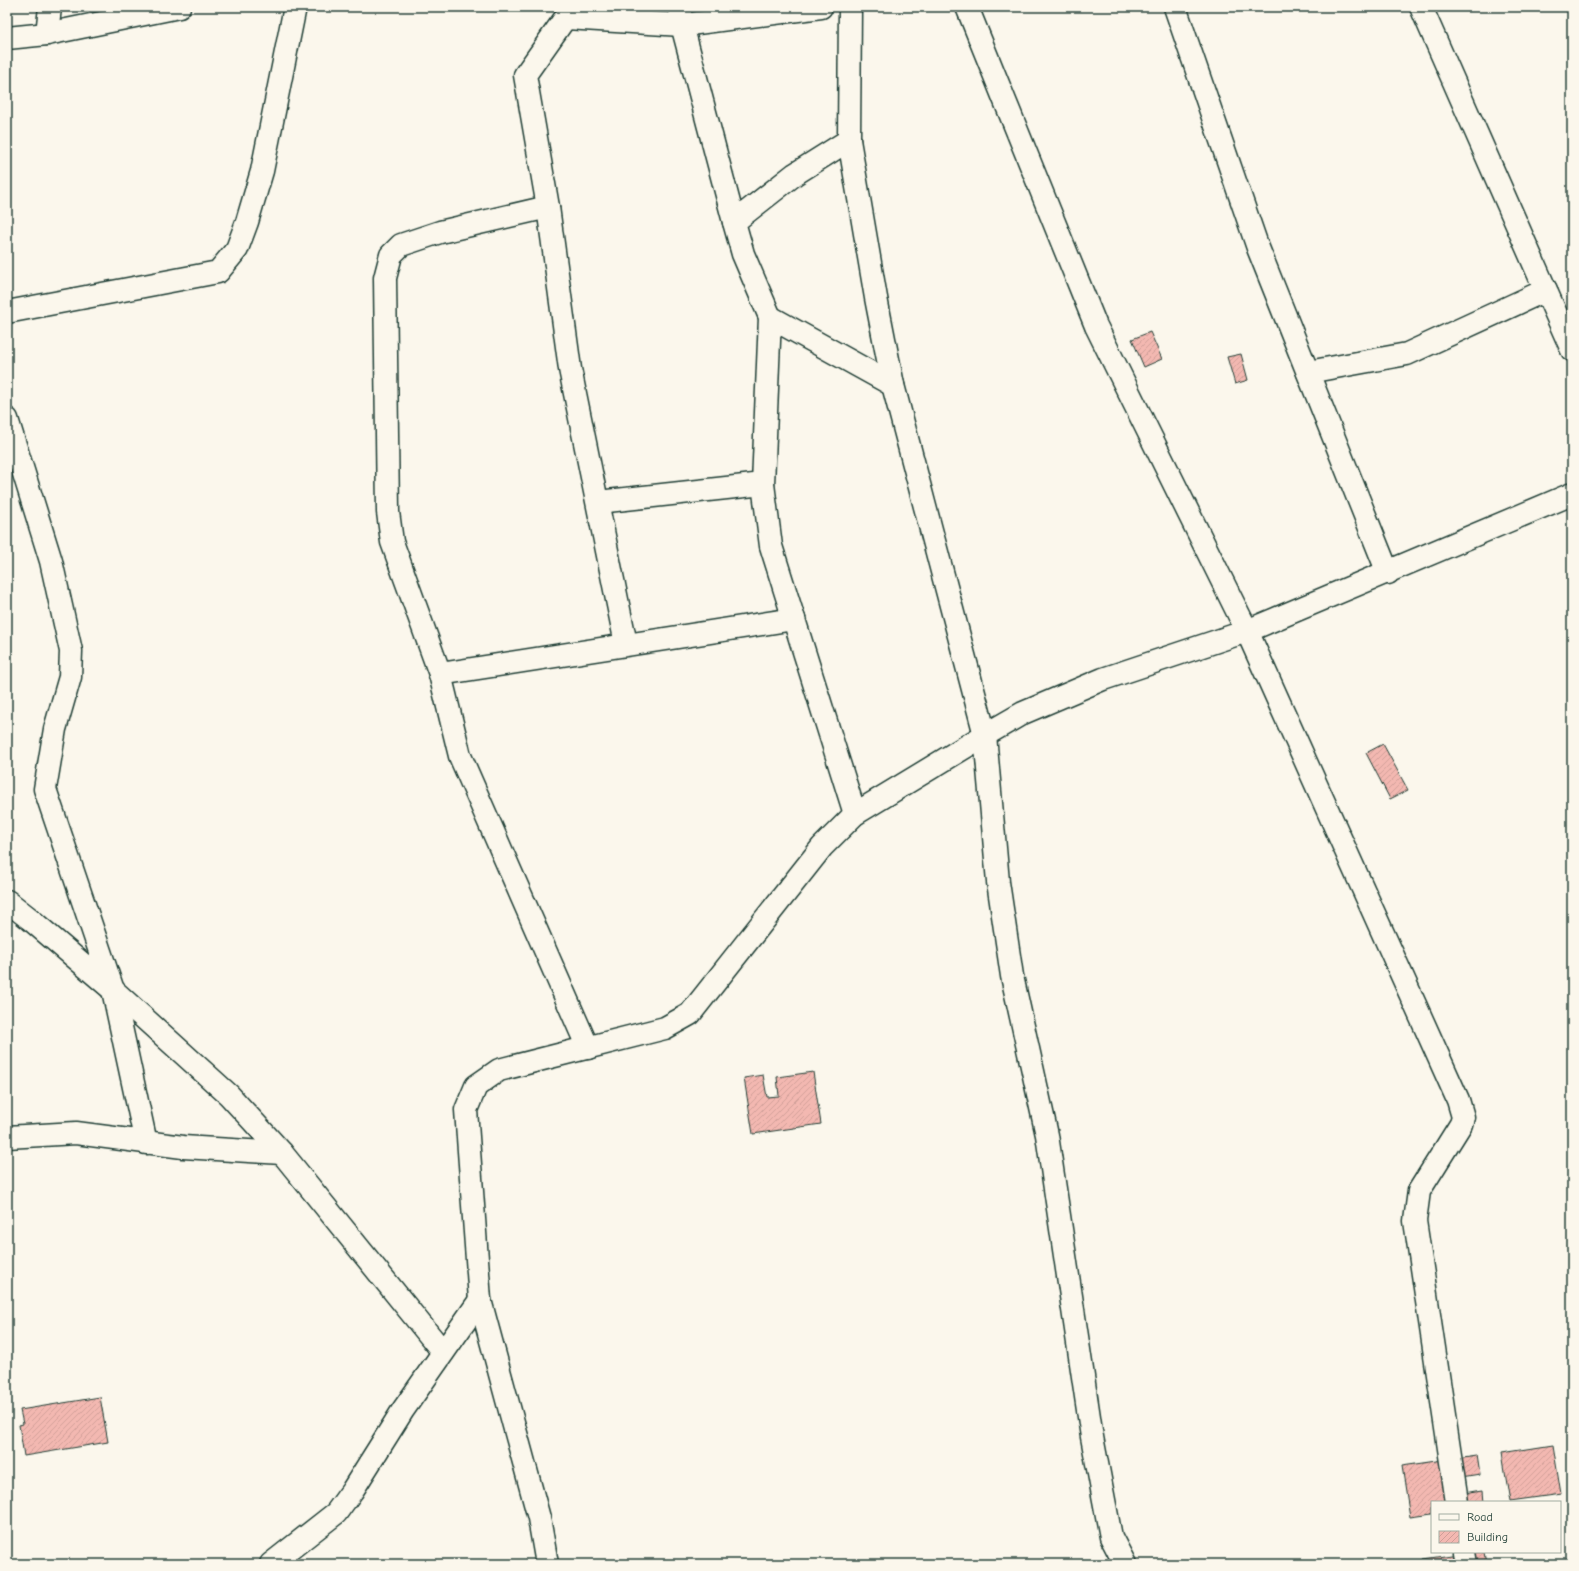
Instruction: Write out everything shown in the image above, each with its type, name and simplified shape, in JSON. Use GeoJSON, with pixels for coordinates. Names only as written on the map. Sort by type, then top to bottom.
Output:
{"type":"FeatureCollection","features":[{"type":"Feature","properties":{"kind":"street"},"geometry":{"type":"LineString","coordinates":[[47,34],[50,7]]}},
{"type":"Feature","properties":{"kind":"street"},"geometry":{"type":"LineString","coordinates":[[7,38],[47,34],[179,7]]}},
{"type":"Feature","properties":{"kind":"street"},"geometry":{"type":"LineString","coordinates":[[7,312],[218,272],[237,249],[247,222],[262,171],[296,7]]}},
{"type":"Feature","properties":{"kind":"street"},"geometry":{"type":"LineString","coordinates":[[626,644],[570,370],[548,207],[525,75],[569,12],[681,16],[821,7]]}},
{"type":"Feature","properties":{"kind":"street"},"geometry":{"type":"LineString","coordinates":[[850,7],[849,140],[876,298],[893,385],[985,735],[998,882],[1012,976],[1048,1135],[1092,1437],[1108,1522],[1112,1537],[1125,1564]]}},
{"type":"Feature","properties":{"kind":"street"},"geometry":{"type":"LineString","coordinates":[[966,7],[1096,326],[1247,631],[1455,1093],[1463,1116],[1461,1124],[1419,1191],[1415,1221],[1457,1501]]}},
{"type":"Feature","properties":{"kind":"street"},"geometry":{"type":"LineString","coordinates":[[1175,7],[1258,248],[1388,573]]}},
{"type":"Feature","properties":{"kind":"street"},"geometry":{"type":"LineString","coordinates":[[1421,7],[1572,350]]}},
{"type":"Feature","properties":{"kind":"street"},"geometry":{"type":"LineString","coordinates":[[681,16],[742,254],[770,317],[763,484],[771,546],[855,814]]}},
{"type":"Feature","properties":{"kind":"street"},"geometry":{"type":"LineString","coordinates":[[734,222],[795,174],[849,140]]}},
{"type":"Feature","properties":{"kind":"street"},"geometry":{"type":"LineString","coordinates":[[548,207],[440,232],[401,245],[391,255],[385,278],[388,512],[392,542],[440,674],[460,756],[588,1048]]}},
{"type":"Feature","properties":{"kind":"street"},"geometry":{"type":"LineString","coordinates":[[1308,372],[1407,354],[1546,290]]}},
{"type":"Feature","properties":{"kind":"street"},"geometry":{"type":"LineString","coordinates":[[770,317],[893,385]]}},
{"type":"Feature","properties":{"kind":"street"},"geometry":{"type":"LineString","coordinates":[[7,419],[51,561],[72,651],[70,677],[55,729],[45,788],[113,990],[146,1143]]}},
{"type":"Feature","properties":{"kind":"street"},"geometry":{"type":"LineString","coordinates":[[598,502],[763,484]]}},
{"type":"Feature","properties":{"kind":"street"},"geometry":{"type":"LineString","coordinates":[[547,1564],[539,1518],[480,1300],[466,1110],[476,1086],[499,1070],[665,1028],[690,1014],[822,847],[855,814],[1023,713],[1103,679],[1247,631],[1388,573],[1572,494]]}},
{"type":"Feature","properties":{"kind":"street"},"geometry":{"type":"LineString","coordinates":[[440,674],[794,618]]}},
{"type":"Feature","properties":{"kind":"street"},"geometry":{"type":"LineString","coordinates":[[7,901],[113,990],[229,1095],[282,1153],[443,1352]]}},
{"type":"Feature","properties":{"kind":"street"},"geometry":{"type":"LineString","coordinates":[[7,1137],[76,1132],[183,1148],[282,1153]]}},
{"type":"Feature","properties":{"kind":"street"},"geometry":{"type":"LineString","coordinates":[[271,1564],[336,1513],[352,1491],[402,1410],[480,1300]]}},
{"type":"Feature","properties":{"kind":"street"},"geometry":{"type":"LineString","coordinates":[[1464,1553],[1466,1564]]}},
{"type":"Feature","properties":{"kind":"building"},"geometry":{"type":"Polygon","coordinates":[[[1150,332],[1162,359],[1144,367],[1132,339],[1150,332]]]}},
{"type":"Feature","properties":{"kind":"building"},"geometry":{"type":"Polygon","coordinates":[[[1241,354],[1248,380],[1235,384],[1227,357],[1241,354]]]}},
{"type":"Feature","properties":{"kind":"building"},"geometry":{"type":"Polygon","coordinates":[[[1383,744],[1408,790],[1390,799],[1366,753],[1383,744]]]}},
{"type":"Feature","properties":{"kind":"building"},"geometry":{"type":"Polygon","coordinates":[[[813,1072],[821,1124],[753,1134],[744,1078],[763,1075],[767,1097],[779,1096],[777,1077],[813,1072]]]}},
{"type":"Feature","properties":{"kind":"building"},"geometry":{"type":"Polygon","coordinates":[[[100,1397],[108,1442],[24,1456],[19,1425],[23,1424],[20,1410],[100,1397]]]}},
{"type":"Feature","properties":{"kind":"building"},"geometry":{"type":"Polygon","coordinates":[[[1553,1445],[1561,1495],[1510,1501],[1502,1453],[1553,1445]]]}},
{"type":"Feature","properties":{"kind":"building"},"geometry":{"type":"Polygon","coordinates":[[[1477,1455],[1480,1475],[1455,1479],[1457,1494],[1483,1490],[1484,1501],[1431,1501],[1431,1514],[1410,1517],[1402,1466],[1477,1455]]]}},
{"type":"Feature","properties":{"kind":"building"},"geometry":{"type":"Polygon","coordinates":[[[1465,1553],[1484,1553],[1486,1564],[1425,1564],[1424,1559],[1465,1553]]]}}]}
